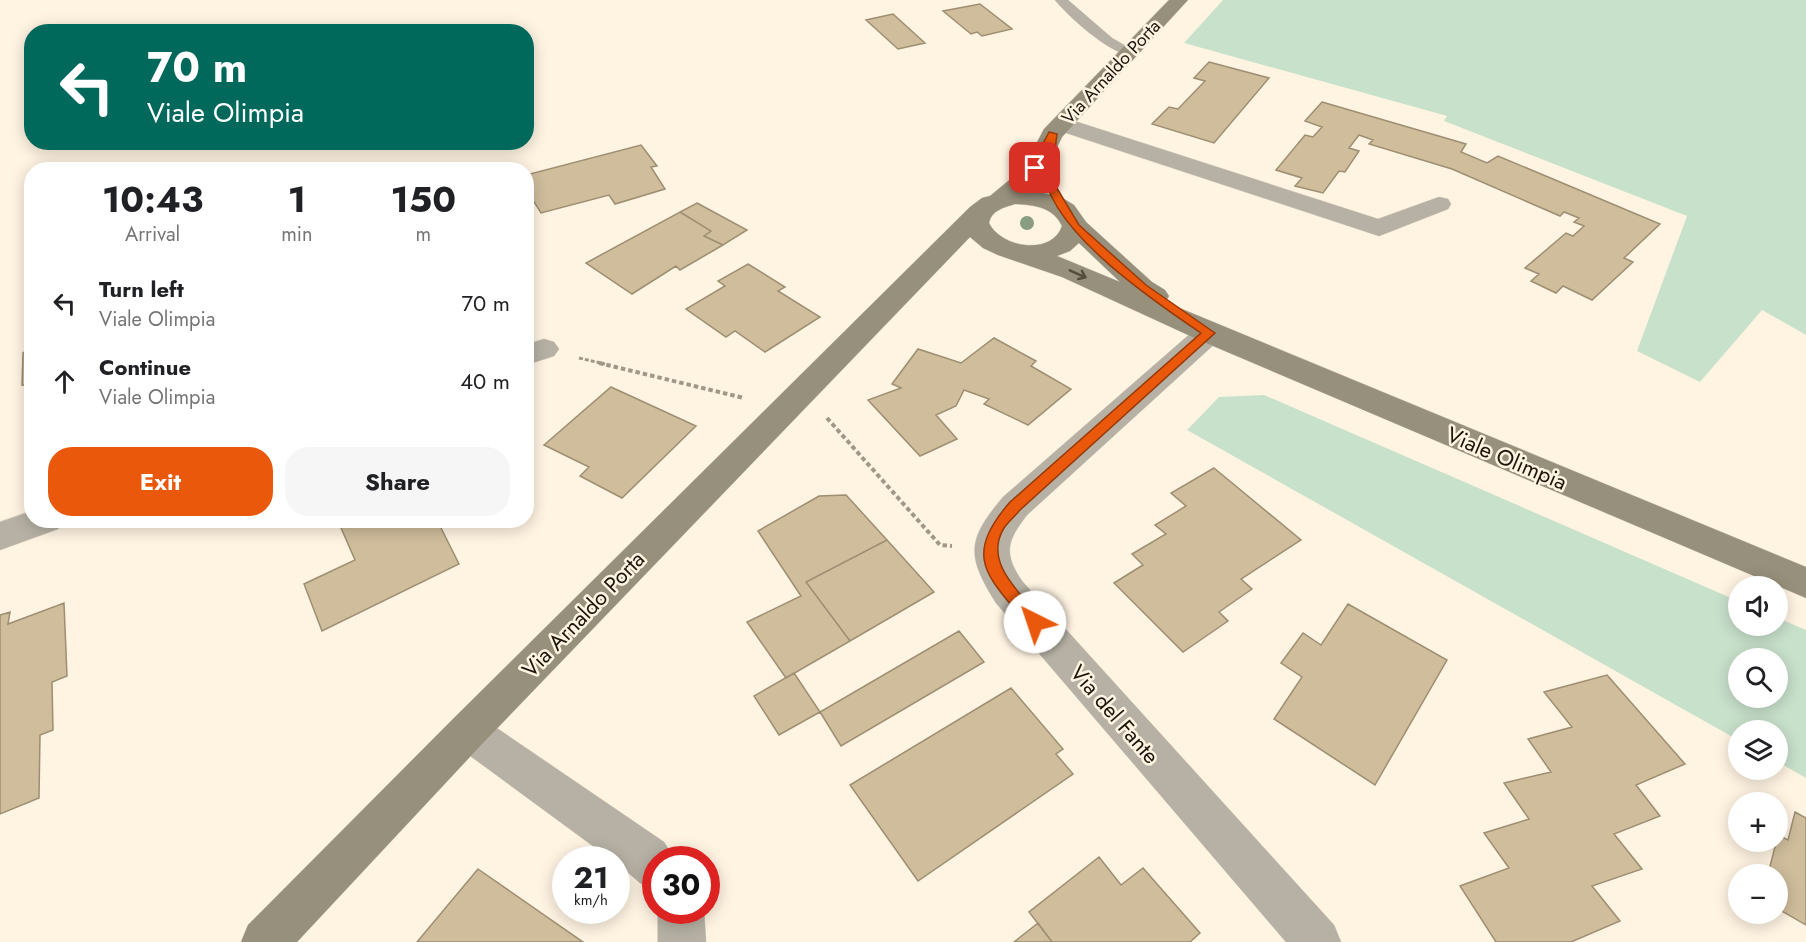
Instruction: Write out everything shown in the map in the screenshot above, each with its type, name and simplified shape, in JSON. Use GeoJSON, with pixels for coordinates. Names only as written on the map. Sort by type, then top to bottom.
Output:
{"type":"FeatureCollection","features":[{"type":"Feature","properties":{"kind":"main road","name":"Via Arnaldo Porta"},"geometry":{"type":"LineString","coordinates":[[1000,199],[1022,182],[1035,168],[1057,129],[1179,0]]}},
{"type":"Feature","properties":{"kind":"main road","name":"Viale Olimpia"},"geometry":{"type":"LineString","coordinates":[[1057,129],[1048,165],[1050,185],[1070,218],[1142,288],[1209,333]]}},
{"type":"Feature","properties":{"kind":"main road"},"geometry":{"type":"LineString","coordinates":[[1035,198],[1055,204],[1070,218],[1073,235],[1066,243],[1054,249],[1015,252],[983,238],[975,222],[978,214],[990,202],[1000,199],[1035,198]]}},
{"type":"Feature","properties":{"kind":"main road","name":"Via Arnaldo Porta"},"geometry":{"type":"LineString","coordinates":[[265,942],[468,731],[978,214]]}},
{"type":"Feature","properties":{"kind":"main road","name":"Via Arnaldo Porta"},"geometry":{"type":"LineString","coordinates":[[903,288],[947,261],[976,249],[1015,252]]}},
{"type":"Feature","properties":{"kind":"main road","name":"Viale Olimpia"},"geometry":{"type":"LineString","coordinates":[[1015,252],[1072,271],[1209,333],[1806,583]]}},
{"type":"Feature","properties":{"kind":"street"},"geometry":{"type":"LineString","coordinates":[[1057,129],[1379,228],[1439,204]]}},
{"type":"Feature","properties":{"kind":"street"},"geometry":{"type":"LineString","coordinates":[[989,549],[997,526],[1015,506],[1209,333]]}},
{"type":"Feature","properties":{"kind":"street"},"geometry":{"type":"LineString","coordinates":[[0,536],[24,528]]}},
{"type":"Feature","properties":{"kind":"street","name":"Via del Fante"},"geometry":{"type":"LineString","coordinates":[[989,549],[994,572],[1009,592],[1317,942]]}},
{"type":"Feature","properties":{"kind":"street"},"geometry":{"type":"LineString","coordinates":[[468,731],[642,854]]}},
{"type":"Feature","properties":{"kind":"street"},"geometry":{"type":"LineString","coordinates":[[681,924],[682,942]]}},
{"type":"Feature","properties":{"kind":"lane"},"geometry":{"type":"LineString","coordinates":[[1061,0],[1108,40],[1130,52]]}},
{"type":"Feature","properties":{"kind":"path"},"geometry":{"type":"LineString","coordinates":[[535,352],[785,408]]}},
{"type":"Feature","properties":{"kind":"path"},"geometry":{"type":"LineString","coordinates":[[826,417],[940,545],[989,549]]}},
{"type":"Feature","properties":{"kind":"green space"},"geometry":{"type":"Polygon","coordinates":[[[1223,0],[1806,0],[1806,335],[1762,310],[1700,382],[1637,351],[1687,216],[1444,121],[1447,116],[1184,43],[1223,0]]]}},
{"type":"Feature","properties":{"kind":"green space"},"geometry":{"type":"Polygon","coordinates":[[[1264,395],[1728,597],[1728,636],[1788,636],[1788,622],[1806,630],[1806,778],[1788,768],[1788,720],[1728,720],[1728,734],[1187,430],[1219,397],[1264,395]]]}},
{"type":"Feature","properties":{"kind":"building"},"geometry":{"type":"Polygon","coordinates":[[[980,4],[1012,29],[982,36],[977,32],[971,34],[943,11],[980,4]]]}},
{"type":"Feature","properties":{"kind":"building"},"geometry":{"type":"Polygon","coordinates":[[[893,14],[925,43],[898,49],[866,20],[893,14]]]}},
{"type":"Feature","properties":{"kind":"building"},"geometry":{"type":"Polygon","coordinates":[[[1209,62],[1269,78],[1214,143],[1152,124],[1169,107],[1178,109],[1205,81],[1194,78],[1209,62]]]}},
{"type":"Feature","properties":{"kind":"building"},"geometry":{"type":"Polygon","coordinates":[[[1322,102],[1466,144],[1461,152],[1487,163],[1498,156],[1660,224],[1624,258],[1633,262],[1592,300],[1563,286],[1556,293],[1531,281],[1539,274],[1525,268],[1566,233],[1573,236],[1584,226],[1574,222],[1579,218],[1564,212],[1560,216],[1452,169],[1369,144],[1373,140],[1359,135],[1349,148],[1359,151],[1345,172],[1339,171],[1323,193],[1295,186],[1302,178],[1276,170],[1305,135],[1313,137],[1322,127],[1305,121],[1322,102]]]}},
{"type":"Feature","properties":{"kind":"building"},"geometry":{"type":"Polygon","coordinates":[[[641,145],[657,166],[651,167],[665,189],[615,204],[609,195],[541,213],[534,202],[534,173],[641,145]]]}},
{"type":"Feature","properties":{"kind":"building"},"geometry":{"type":"Polygon","coordinates":[[[697,203],[747,230],[723,245],[704,236],[711,231],[680,212],[697,203]]]}},
{"type":"Feature","properties":{"kind":"building"},"geometry":{"type":"Polygon","coordinates":[[[680,212],[711,231],[704,236],[723,245],[680,270],[676,266],[632,294],[586,263],[680,212]]]}},
{"type":"Feature","properties":{"kind":"building"},"geometry":{"type":"Polygon","coordinates":[[[748,264],[785,287],[778,291],[820,317],[765,352],[735,331],[726,337],[686,309],[725,286],[718,281],[748,264]]]}},
{"type":"Feature","properties":{"kind":"building"},"geometry":{"type":"Polygon","coordinates":[[[994,338],[1036,361],[1031,366],[1071,389],[1028,425],[984,404],[989,399],[964,390],[956,406],[936,415],[957,439],[920,456],[868,400],[901,388],[892,384],[918,349],[961,363],[994,338]]]}},
{"type":"Feature","properties":{"kind":"building"},"geometry":{"type":"Polygon","coordinates":[[[24,352],[24,385],[22,385],[24,352]]]}},
{"type":"Feature","properties":{"kind":"building"},"geometry":{"type":"Polygon","coordinates":[[[611,387],[696,426],[622,498],[580,476],[589,467],[544,445],[611,387]]]}},
{"type":"Feature","properties":{"kind":"building"},"geometry":{"type":"Polygon","coordinates":[[[1214,468],[1301,540],[1241,579],[1252,589],[1219,612],[1228,621],[1183,652],[1114,583],[1143,565],[1132,554],[1166,534],[1155,525],[1186,506],[1171,493],[1214,468]]]}},
{"type":"Feature","properties":{"kind":"building"},"geometry":{"type":"Polygon","coordinates":[[[846,495],[887,540],[806,582],[850,641],[786,678],[747,622],[801,596],[758,531],[819,496],[846,495]]]}},
{"type":"Feature","properties":{"kind":"building"},"geometry":{"type":"Polygon","coordinates":[[[341,528],[441,528],[459,564],[322,631],[304,584],[355,560],[341,528]]]}},
{"type":"Feature","properties":{"kind":"building"},"geometry":{"type":"Polygon","coordinates":[[[887,540],[934,592],[850,641],[806,582],[887,540]]]}},
{"type":"Feature","properties":{"kind":"building"},"geometry":{"type":"Polygon","coordinates":[[[64,603],[67,676],[52,682],[53,730],[40,735],[39,798],[0,814],[0,615],[10,612],[8,624],[64,603]]]}},
{"type":"Feature","properties":{"kind":"building"},"geometry":{"type":"Polygon","coordinates":[[[1348,604],[1447,660],[1375,785],[1274,719],[1302,677],[1281,663],[1303,633],[1321,645],[1348,604]]]}},
{"type":"Feature","properties":{"kind":"building"},"geometry":{"type":"Polygon","coordinates":[[[959,631],[984,662],[841,746],[820,712],[959,631]]]}},
{"type":"Feature","properties":{"kind":"building"},"geometry":{"type":"Polygon","coordinates":[[[794,673],[820,712],[779,735],[754,696],[794,673]]]}},
{"type":"Feature","properties":{"kind":"building"},"geometry":{"type":"Polygon","coordinates":[[[1607,675],[1685,764],[1636,785],[1660,816],[1614,834],[1642,869],[1592,886],[1620,921],[1571,942],[1496,942],[1460,886],[1509,868],[1484,833],[1529,819],[1504,783],[1551,772],[1528,739],[1572,727],[1544,692],[1607,675]]]}},
{"type":"Feature","properties":{"kind":"building"},"geometry":{"type":"Polygon","coordinates":[[[1011,688],[1063,749],[1056,754],[1073,774],[918,881],[850,785],[1011,688]]]}},
{"type":"Feature","properties":{"kind":"building"},"geometry":{"type":"Polygon","coordinates":[[[1795,812],[1806,818],[1806,925],[1788,915],[1788,864],[1771,864],[1774,852],[1788,852],[1788,840],[1795,812]]]}},
{"type":"Feature","properties":{"kind":"building"},"geometry":{"type":"Polygon","coordinates":[[[1099,857],[1121,885],[1143,868],[1200,933],[1190,942],[1052,942],[1029,912],[1099,857]]]}},
{"type":"Feature","properties":{"kind":"building"},"geometry":{"type":"Polygon","coordinates":[[[478,869],[552,920],[552,924],[557,924],[583,942],[417,942],[478,869]]]}},
{"type":"Feature","properties":{"kind":"building"},"geometry":{"type":"Polygon","coordinates":[[[1038,923],[1052,942],[1014,942],[1038,923]]]}},
{"type":"Feature","properties":{"kind":"route"},"geometry":{"type":"LineString","coordinates":[[1035,168],[1052,134],[1048,165],[1050,185],[1072,218],[1074,226],[1142,288],[1209,333],[1015,506],[997,526],[989,549],[994,572],[1035,622]]}}]}
